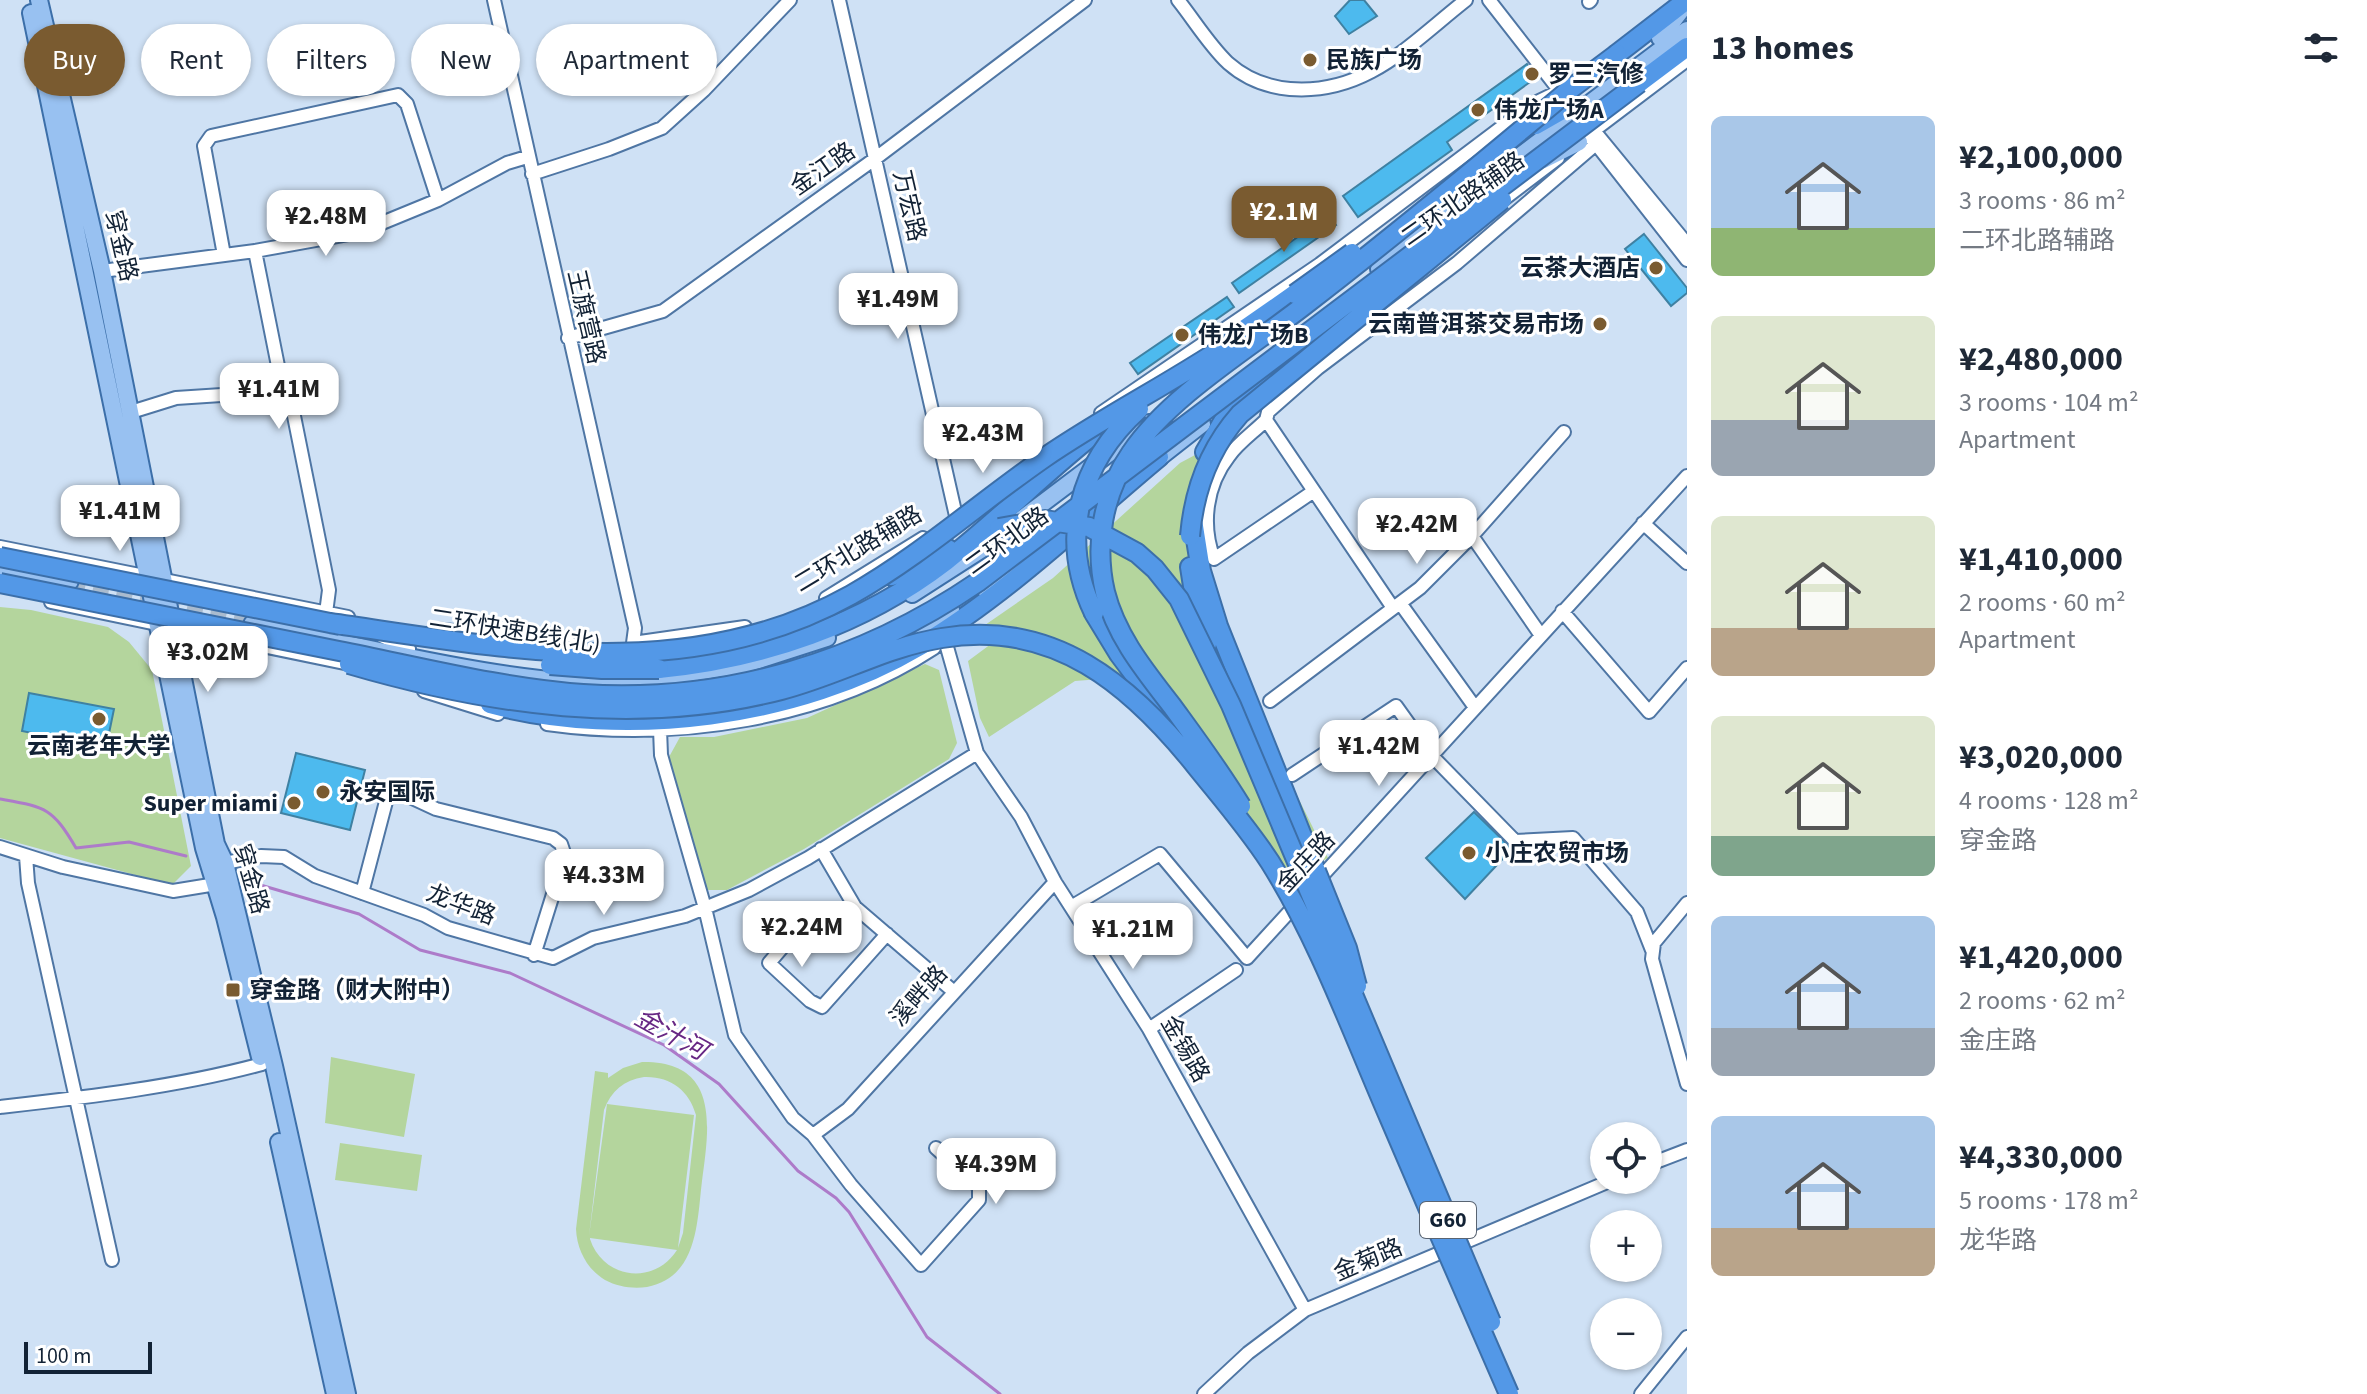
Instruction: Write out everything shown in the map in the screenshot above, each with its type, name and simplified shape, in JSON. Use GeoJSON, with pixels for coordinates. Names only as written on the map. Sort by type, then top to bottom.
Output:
{"type":"FeatureCollection","features":[{"type":"Feature","properties":{"kind":"highway","name":"二环快速B线(北)"},"geometry":{"type":"LineString","coordinates":[[0,557],[231,598],[516,660],[620,670],[675,667],[732,658],[788,643],[833,626],[887,599],[942,564],[1091,437],[1567,98],[1687,2]]}},
{"type":"Feature","properties":{"kind":"highway"},"geometry":{"type":"LineString","coordinates":[[0,583],[223,632],[490,681],[591,694],[657,695],[715,689],[776,676],[841,656],[908,625],[978,582],[1687,47]]}},
{"type":"Feature","properties":{"kind":"highway"},"geometry":{"type":"LineString","coordinates":[[1367,1050],[1221,684],[1198,616],[1190,548],[1200,483],[1223,434],[1262,393],[1433,258],[1639,83]]}},
{"type":"Feature","properties":{"kind":"highway"},"geometry":{"type":"LineString","coordinates":[[1367,1050],[1279,877],[1108,638],[1086,596],[1077,561],[1076,525],[1080,500],[1088,475],[1101,451],[1145,403],[1480,175],[1504,146],[1567,98]]}},
{"type":"Feature","properties":{"kind":"highway"},"geometry":{"type":"LineString","coordinates":[[1310,935],[1234,795],[1136,657],[1117,625],[1108,601],[1101,566],[1102,527],[1108,498],[1132,451],[1172,407],[1567,98]]}},
{"type":"Feature","properties":{"kind":"highway"},"geometry":{"type":"LineString","coordinates":[[1299,340],[1242,395],[1216,430],[1200,465],[1193,504],[1193,525],[1201,571],[1218,626],[1349,956],[1367,1050]]}},
{"type":"Feature","properties":{"kind":"highway"},"geometry":{"type":"LineString","coordinates":[[834,604],[902,563],[1054,451],[1196,367]]}},
{"type":"Feature","properties":{"kind":"highway"},"geometry":{"type":"LineString","coordinates":[[223,632],[528,713],[576,720],[632,721],[699,716],[761,705],[822,689],[912,651],[958,621],[1159,457]]}},
{"type":"Feature","properties":{"kind":"highway"},"geometry":{"type":"LineString","coordinates":[[328,618],[533,651],[624,654],[674,650],[735,639],[834,604],[999,528],[1045,520],[1074,523],[1115,539],[1155,569],[1186,610],[1221,684]]}},
{"type":"Feature","properties":{"kind":"highway"},"geometry":{"type":"LineString","coordinates":[[409,680],[560,706],[668,709],[779,691],[936,639],[978,635],[1011,637],[1078,659],[1136,698],[1167,730],[1249,832]]}},
{"type":"Feature","properties":{"kind":"highway","name":"G60"},"geometry":{"type":"LineString","coordinates":[[1367,1050],[1509,1394]]}},
{"type":"Feature","properties":{"kind":"highway","name":"G60"},"geometry":{"type":"LineString","coordinates":[[1367,1050],[1522,1394]]}},
{"type":"Feature","properties":{"kind":"main road","name":"穿金路"},"geometry":{"type":"LineString","coordinates":[[28,0],[204,848],[262,1064],[335,1394]]}},
{"type":"Feature","properties":{"kind":"main road","name":"穿金路"},"geometry":{"type":"LineString","coordinates":[[39,0],[102,271],[216,844],[225,863],[274,1066],[347,1394]]}},
{"type":"Feature","properties":{"kind":"main road"},"geometry":{"type":"LineString","coordinates":[[1663,42],[1687,2]]}},
{"type":"Feature","properties":{"kind":"main road","name":"二环北路"},"geometry":{"type":"LineString","coordinates":[[1663,42],[1687,17]]}},
{"type":"Feature","properties":{"kind":"main road","name":"二环北路"},"geometry":{"type":"LineString","coordinates":[[253,620],[523,677],[620,686],[718,682],[772,675],[828,663],[894,640],[946,613],[1031,555],[1226,404],[1567,98],[1687,30]]}},
{"type":"Feature","properties":{"kind":"main road"},"geometry":{"type":"LineString","coordinates":[[1663,42],[1687,36]]}},
{"type":"Feature","properties":{"kind":"main road"},"geometry":{"type":"LineString","coordinates":[[1480,175],[1503,172],[1561,153],[1589,138]]}},
{"type":"Feature","properties":{"kind":"main road","name":"二环北路"},"geometry":{"type":"LineString","coordinates":[[408,652],[534,672],[620,679],[684,675],[743,665],[799,649],[838,633],[903,600],[982,549],[1480,175]]}},
{"type":"Feature","properties":{"kind":"main road"},"geometry":{"type":"LineString","coordinates":[[0,566],[70,584],[0,573]]}},
{"type":"Feature","properties":{"kind":"street","name":"王旗营路"},"geometry":{"type":"LineString","coordinates":[[494,0],[635,628],[633,643]]}},
{"type":"Feature","properties":{"kind":"street"},"geometry":{"type":"LineString","coordinates":[[532,174],[662,128],[790,0]]}},
{"type":"Feature","properties":{"kind":"street","name":"万宏路"},"geometry":{"type":"LineString","coordinates":[[839,0],[956,516]]}},
{"type":"Feature","properties":{"kind":"street","name":"金江路"},"geometry":{"type":"LineString","coordinates":[[568,338],[663,311],[876,158],[1085,0]]}},
{"type":"Feature","properties":{"kind":"street"},"geometry":{"type":"LineString","coordinates":[[1178,0],[1228,62],[1249,77],[1277,88],[1306,90],[1343,86],[1380,67],[1466,0]]}},
{"type":"Feature","properties":{"kind":"street"},"geometry":{"type":"LineString","coordinates":[[1489,0],[1567,98],[1589,138],[1687,260]]}},
{"type":"Feature","properties":{"kind":"street","name":"二环北路辅路"},"geometry":{"type":"LineString","coordinates":[[328,618],[531,640],[633,643],[730,631],[797,612],[857,580],[956,516],[1155,375],[1320,264],[1531,105],[1567,98],[1681,0]]}},
{"type":"Feature","properties":{"kind":"street","name":"二环北路辅路"},"geometry":{"type":"LineString","coordinates":[[1299,340],[1589,138],[1687,60]]}},
{"type":"Feature","properties":{"kind":"street"},"geometry":{"type":"LineString","coordinates":[[224,255],[204,146],[211,136],[398,95],[407,104],[438,200]]}},
{"type":"Feature","properties":{"kind":"street"},"geometry":{"type":"LineString","coordinates":[[1613,116],[1608,125],[1610,137],[1646,182],[1656,203]]}},
{"type":"Feature","properties":{"kind":"street"},"geometry":{"type":"LineString","coordinates":[[1589,138],[1656,203],[1687,244]]}},
{"type":"Feature","properties":{"kind":"street"},"geometry":{"type":"LineString","coordinates":[[1314,491],[1214,559],[1205,536],[1213,485],[1231,453],[1266,420],[1268,412],[1291,390],[1457,263],[1589,138]]}},
{"type":"Feature","properties":{"kind":"street"},"geometry":{"type":"LineString","coordinates":[[102,271],[255,251],[360,232],[438,200],[507,163],[527,157]]}},
{"type":"Feature","properties":{"kind":"street"},"geometry":{"type":"LineString","coordinates":[[255,251],[283,391],[292,406],[329,590],[328,618],[347,619],[408,652]]}},
{"type":"Feature","properties":{"kind":"street"},"geometry":{"type":"LineString","coordinates":[[131,412],[176,398],[283,391]]}},
{"type":"Feature","properties":{"kind":"street"},"geometry":{"type":"LineString","coordinates":[[1266,420],[1397,606],[1474,706]]}},
{"type":"Feature","properties":{"kind":"street"},"geometry":{"type":"LineString","coordinates":[[1270,701],[1420,588],[1472,536],[1564,432]]}},
{"type":"Feature","properties":{"kind":"street"},"geometry":{"type":"LineString","coordinates":[[0,592],[174,627],[223,632],[316,655],[511,717],[589,728],[660,729],[743,719],[816,702],[885,675],[945,640],[1055,553],[1159,457]]}},
{"type":"Feature","properties":{"kind":"street","name":"金庄路"},"geometry":{"type":"LineString","coordinates":[[1071,907],[1160,854],[1247,958],[1687,476]]}},
{"type":"Feature","properties":{"kind":"street"},"geometry":{"type":"LineString","coordinates":[[1643,523],[1687,563]]}},
{"type":"Feature","properties":{"kind":"street"},"geometry":{"type":"LineString","coordinates":[[1472,536],[1540,634]]}},
{"type":"Feature","properties":{"kind":"street"},"geometry":{"type":"LineString","coordinates":[[0,547],[231,598]]}},
{"type":"Feature","properties":{"kind":"street"},"geometry":{"type":"LineString","coordinates":[[86,609],[103,605],[111,590],[107,574],[96,567]]}},
{"type":"Feature","properties":{"kind":"street"},"geometry":{"type":"LineString","coordinates":[[223,632],[211,626],[209,610],[219,596],[231,598]]}},
{"type":"Feature","properties":{"kind":"street"},"geometry":{"type":"LineString","coordinates":[[1562,611],[1649,712],[1687,668]]}},
{"type":"Feature","properties":{"kind":"street","name":"金锡路"},"geometry":{"type":"LineString","coordinates":[[945,640],[977,753],[1021,817],[1055,882],[1149,1029],[1305,1310]]}},
{"type":"Feature","properties":{"kind":"street"},"geometry":{"type":"LineString","coordinates":[[316,655],[347,658],[408,652]]}},
{"type":"Feature","properties":{"kind":"street"},"geometry":{"type":"LineString","coordinates":[[1292,775],[1396,706],[1431,755],[1515,841],[1573,838],[1637,912],[1652,950],[1687,1084]]}},
{"type":"Feature","properties":{"kind":"street"},"geometry":{"type":"LineString","coordinates":[[660,729],[661,755],[705,908],[735,1035],[793,1118],[813,1135],[851,1185],[921,1265],[979,1200],[981,1193],[979,1187],[936,1148]]}},
{"type":"Feature","properties":{"kind":"street","name":"龙华路"},"geometry":{"type":"LineString","coordinates":[[225,863],[261,856],[284,857],[315,876],[424,915],[448,928],[553,958],[593,938],[705,908],[749,890],[977,753]]}},
{"type":"Feature","properties":{"kind":"street"},"geometry":{"type":"LineString","coordinates":[[362,893],[388,794],[393,789],[436,809],[553,838],[561,844],[565,856],[534,955]]}},
{"type":"Feature","properties":{"kind":"street"},"geometry":{"type":"LineString","coordinates":[[0,847],[63,867],[173,891],[216,884]]}},
{"type":"Feature","properties":{"kind":"street"},"geometry":{"type":"LineString","coordinates":[[821,849],[855,907],[953,991]]}},
{"type":"Feature","properties":{"kind":"street"},"geometry":{"type":"LineString","coordinates":[[26,856],[28,883],[112,1260]]}},
{"type":"Feature","properties":{"kind":"street","name":"溪畔路"},"geometry":{"type":"LineString","coordinates":[[813,1135],[848,1109],[1055,882]]}},
{"type":"Feature","properties":{"kind":"street"},"geometry":{"type":"LineString","coordinates":[[1652,950],[1665,928],[1687,903]]}},
{"type":"Feature","properties":{"kind":"street"},"geometry":{"type":"LineString","coordinates":[[855,907],[826,934],[818,934],[808,928],[798,929],[769,963],[810,1001],[822,1007],[887,934]]}},
{"type":"Feature","properties":{"kind":"street"},"geometry":{"type":"LineString","coordinates":[[1149,1029],[1236,970]]}},
{"type":"Feature","properties":{"kind":"street"},"geometry":{"type":"LineString","coordinates":[[0,1107],[75,1099],[222,1075],[262,1064]]}},
{"type":"Feature","properties":{"kind":"street"},"geometry":{"type":"LineString","coordinates":[[1662,1160],[1687,1150]]}},
{"type":"Feature","properties":{"kind":"street","name":"金菊路"},"geometry":{"type":"LineString","coordinates":[[1204,1394],[1248,1353],[1305,1310],[1590,1189]]}},
{"type":"Feature","properties":{"kind":"street"},"geometry":{"type":"LineString","coordinates":[[1641,1394],[1687,1337]]}},
{"type":"Feature","properties":{"kind":"green space"},"geometry":{"type":"Polygon","coordinates":[[[1210,447],[1200,504],[1217,634],[1328,858],[1280,884],[1140,709],[1101,679],[1075,681],[989,737],[980,718],[968,661],[995,641],[985,625],[1053,578],[1180,463],[1210,447]]]}},
{"type":"Feature","properties":{"kind":"green space"},"geometry":{"type":"Polygon","coordinates":[[[0,607],[31,610],[108,627],[129,642],[152,670],[191,866],[172,885],[0,838],[0,607]]]}},
{"type":"Feature","properties":{"kind":"green space"},"geometry":{"type":"Polygon","coordinates":[[[925,664],[939,670],[957,743],[949,759],[804,849],[727,890],[706,890],[669,757],[680,737],[714,737],[807,718],[925,664]]]}},
{"type":"Feature","properties":{"kind":"green space"},"geometry":{"type":"Polygon","coordinates":[[[331,1057],[415,1074],[404,1137],[325,1123],[331,1057]]]}},
{"type":"Feature","properties":{"kind":"green space"},"geometry":{"type":"Polygon","coordinates":[[[642,1062],[668,1065],[686,1073],[698,1085],[707,1120],[692,1246],[676,1272],[664,1281],[642,1288],[620,1286],[599,1276],[584,1258],[576,1229],[595,1071],[608,1073],[608,1078],[623,1068],[642,1062]],[[644,1077],[619,1088],[610,1097],[604,1110],[589,1236],[607,1104],[694,1115],[678,1248],[683,1233],[696,1115],[689,1098],[677,1086],[662,1079],[644,1077]],[[590,1238],[597,1252],[617,1270],[643,1273],[667,1262],[677,1250],[590,1238]]]}},
{"type":"Feature","properties":{"kind":"green space"},"geometry":{"type":"Polygon","coordinates":[[[340,1143],[422,1155],[417,1191],[335,1180],[340,1143]]]}},
{"type":"Feature","properties":{"kind":"building"},"geometry":{"type":"Polygon","coordinates":[[[1350,0],[1364,0],[1377,16],[1349,34],[1335,16],[1350,0]]]}},
{"type":"Feature","properties":{"kind":"building","name":"伟龙广场A"},"geometry":{"type":"Polygon","coordinates":[[[1527,64],[1537,77],[1447,142],[1452,150],[1358,217],[1343,196],[1527,64]]]}},
{"type":"Feature","properties":{"kind":"building"},"geometry":{"type":"Polygon","coordinates":[[[1329,215],[1336,225],[1239,293],[1232,283],[1329,215]]]}},
{"type":"Feature","properties":{"kind":"building","name":"云茶大酒店"},"geometry":{"type":"Polygon","coordinates":[[[1644,234],[1687,288],[1687,293],[1671,306],[1625,249],[1644,234]]]}},
{"type":"Feature","properties":{"kind":"building","name":"伟龙广场B"},"geometry":{"type":"Polygon","coordinates":[[[1227,297],[1234,307],[1138,374],[1130,363],[1227,297]]]}},
{"type":"Feature","properties":{"kind":"building","name":"云南老年大学"},"geometry":{"type":"Polygon","coordinates":[[[29,693],[114,709],[106,748],[22,731],[29,693]]]}},
{"type":"Feature","properties":{"kind":"building","name":"永安国际"},"geometry":{"type":"Polygon","coordinates":[[[296,753],[365,770],[350,830],[281,813],[296,753]]]}},
{"type":"Feature","properties":{"kind":"building","name":"小庄农贸市场"},"geometry":{"type":"Polygon","coordinates":[[[1474,812],[1512,849],[1465,899],[1426,858],[1474,812]]]}},
{"type":"Feature","properties":{"kind":"waterway","name":"金汁河"},"geometry":{"type":"LineString","coordinates":[[0,799],[46,811],[60,824],[76,848],[129,842],[186,856]]}},
{"type":"Feature","properties":{"kind":"waterway","name":"金汁河"},"geometry":{"type":"LineString","coordinates":[[257,884],[359,914],[420,950],[510,973],[664,1045],[719,1084],[798,1171],[836,1198],[849,1212],[927,1337],[1000,1394]]}},
{"type":"Feature","properties":{"kind":"tunnel"},"geometry":{"type":"LineString","coordinates":[[70,581],[254,617]]}},
{"type":"Feature","properties":{"kind":"place","name":"民族广场"},"geometry":{"type":"Point","coordinates":[1310,60]}},
{"type":"Feature","properties":{"kind":"place","name":"罗三汽修"},"geometry":{"type":"Point","coordinates":[1532,74]}},
{"type":"Feature","properties":{"kind":"place","name":"伟龙广场A"},"geometry":{"type":"Point","coordinates":[1478,110]}},
{"type":"Feature","properties":{"kind":"place","name":"云茶大酒店"},"geometry":{"type":"Point","coordinates":[1656,268]}},
{"type":"Feature","properties":{"kind":"place","name":"云南普洱茶交易市场"},"geometry":{"type":"Point","coordinates":[1600,324]}},
{"type":"Feature","properties":{"kind":"place","name":"伟龙广场B"},"geometry":{"type":"Point","coordinates":[1182,335]}},
{"type":"Feature","properties":{"kind":"place","name":"云南老年大学"},"geometry":{"type":"Point","coordinates":[99,719]}},
{"type":"Feature","properties":{"kind":"place","name":"永安国际"},"geometry":{"type":"Point","coordinates":[323,792]}},
{"type":"Feature","properties":{"kind":"place","name":"Super miami"},"geometry":{"type":"Point","coordinates":[294,803]}},
{"type":"Feature","properties":{"kind":"place","name":"小庄农贸市场"},"geometry":{"type":"Point","coordinates":[1469,853]}},
{"type":"Feature","properties":{"kind":"place","name":"穿金路（财大附中）"},"geometry":{"type":"Point","coordinates":[233,990]}}]}
